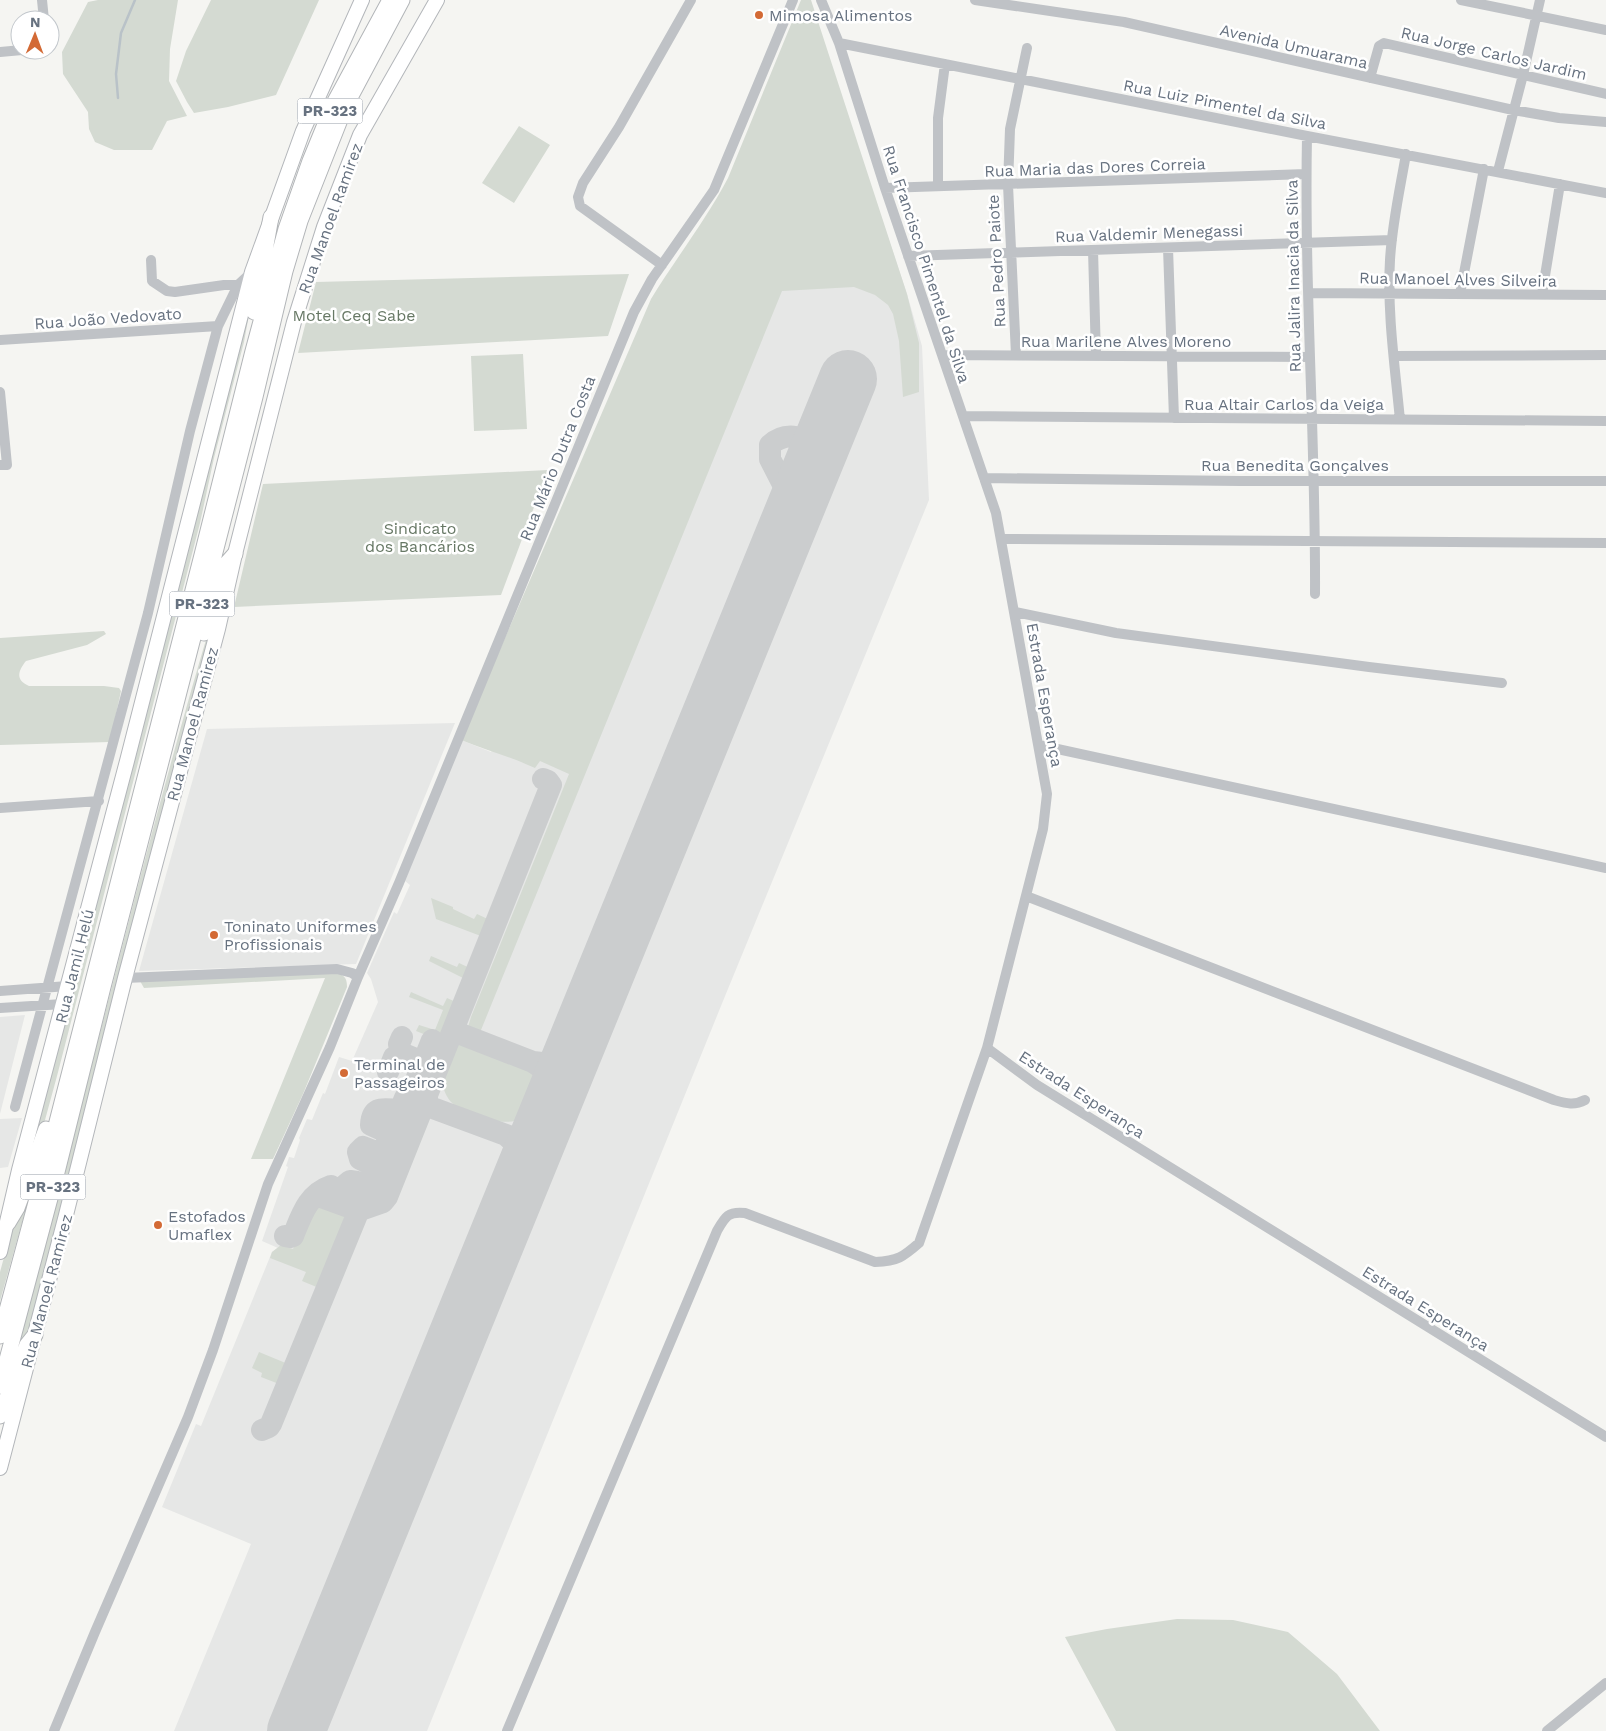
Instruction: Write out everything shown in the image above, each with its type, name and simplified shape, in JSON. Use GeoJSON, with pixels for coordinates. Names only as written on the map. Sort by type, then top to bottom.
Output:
{"type":"FeatureCollection","features":[{"type":"Feature","properties":{"kind":"highway","name":"PR-323"},"geometry":{"type":"LineString","coordinates":[[0,1336],[286,229],[310,161],[333,105],[390,0]]}},
{"type":"Feature","properties":{"kind":"highway","name":"PR-323"},"geometry":{"type":"LineString","coordinates":[[0,1386],[57,1172],[255,397],[285,271],[300,221],[345,107],[402,0]]}},
{"type":"Feature","properties":{"kind":"highway"},"geometry":{"type":"LineString","coordinates":[[253,351],[250,340],[271,217]]}},
{"type":"Feature","properties":{"kind":"highway"},"geometry":{"type":"LineString","coordinates":[[183,677],[193,663],[227,563],[234,554]]}},
{"type":"Feature","properties":{"kind":"highway"},"geometry":{"type":"LineString","coordinates":[[8,1223],[17,1208],[59,1094],[65,1087]]}},
{"type":"Feature","properties":{"kind":"highway"},"geometry":{"type":"LineString","coordinates":[[0,1416],[27,1345],[35,1335]]}},
{"type":"Feature","properties":{"kind":"main road","name":"Rua Jamil Helú"},"geometry":{"type":"LineString","coordinates":[[0,1252],[19,1170],[127,761],[252,272],[303,131],[362,0]]}},
{"type":"Feature","properties":{"kind":"main road","name":"Rua Manoel Ramirez"},"geometry":{"type":"LineString","coordinates":[[0,1468],[125,978],[218,629],[234,554],[294,322],[324,227],[360,135],[437,0]]}},
{"type":"Feature","properties":{"kind":"street"},"geometry":{"type":"LineString","coordinates":[[662,265],[580,206],[578,196],[583,183],[619,127],[691,0]]}},
{"type":"Feature","properties":{"kind":"street","name":"Rua Mário Dutra Costa"},"geometry":{"type":"LineString","coordinates":[[54,1731],[188,1417],[213,1350],[268,1184],[330,1047],[403,874],[634,312],[662,265],[714,190],[793,0]]}},
{"type":"Feature","properties":{"kind":"street","name":"Rua Francisco Pimentel da Silva"},"geometry":{"type":"LineString","coordinates":[[821,0],[839,43],[908,256],[996,513],[1001,539]]}},
{"type":"Feature","properties":{"kind":"street","name":"Avenida Umuarama"},"geometry":{"type":"LineString","coordinates":[[975,0],[1124,22],[1513,110],[1559,118],[1606,122]]}},
{"type":"Feature","properties":{"kind":"street"},"geometry":{"type":"LineString","coordinates":[[1461,0],[1606,30]]}},
{"type":"Feature","properties":{"kind":"street"},"geometry":{"type":"LineString","coordinates":[[1498,172],[1540,0]]}},
{"type":"Feature","properties":{"kind":"street","name":"Rua Luiz Pimentel da Silva"},"geometry":{"type":"LineString","coordinates":[[839,43],[1020,80],[1606,193]]}},
{"type":"Feature","properties":{"kind":"street","name":"Rua Jorge Carlos Jardim"},"geometry":{"type":"LineString","coordinates":[[1370,78],[1379,46],[1384,43],[1606,94]]}},
{"type":"Feature","properties":{"kind":"street","name":"Rua Pedro Paiote"},"geometry":{"type":"LineString","coordinates":[[1016,355],[1008,185],[1010,129],[1028,48]]}},
{"type":"Feature","properties":{"kind":"street"},"geometry":{"type":"LineString","coordinates":[[938,186],[938,118],[945,64]]}},
{"type":"Feature","properties":{"kind":"street","name":"Rua Jalira Inacia da Silva"},"geometry":{"type":"LineString","coordinates":[[1307,136],[1307,243],[1316,540],[1315,594]]}},
{"type":"Feature","properties":{"kind":"street"},"geometry":{"type":"LineString","coordinates":[[1400,420],[1390,292],[1392,240],[1406,154]]}},
{"type":"Feature","properties":{"kind":"street"},"geometry":{"type":"LineString","coordinates":[[1460,294],[1484,169]]}},
{"type":"Feature","properties":{"kind":"street","name":"Rua Maria das Dores Correia"},"geometry":{"type":"LineString","coordinates":[[886,188],[1306,174]]}},
{"type":"Feature","properties":{"kind":"street"},"geometry":{"type":"LineString","coordinates":[[1542,294],[1560,184]]}},
{"type":"Feature","properties":{"kind":"street","name":"Rua Valdemir Menegassi"},"geometry":{"type":"LineString","coordinates":[[908,256],[1392,240]]}},
{"type":"Feature","properties":{"kind":"street"},"geometry":{"type":"LineString","coordinates":[[1168,248],[1174,418]]}},
{"type":"Feature","properties":{"kind":"street"},"geometry":{"type":"LineString","coordinates":[[1093,250],[1096,356]]}},
{"type":"Feature","properties":{"kind":"street"},"geometry":{"type":"LineString","coordinates":[[151,260],[152,281],[167,291],[175,292],[238,285]]}},
{"type":"Feature","properties":{"kind":"street"},"geometry":{"type":"LineString","coordinates":[[15,1107],[148,613],[190,431],[218,326],[238,285],[252,272]]}},
{"type":"Feature","properties":{"kind":"street","name":"Rua Manoel Alves Silveira"},"geometry":{"type":"LineString","coordinates":[[1309,293],[1390,292],[1606,295]]}},
{"type":"Feature","properties":{"kind":"street","name":"Rua João Vedovato"},"geometry":{"type":"LineString","coordinates":[[0,340],[218,326]]}},
{"type":"Feature","properties":{"kind":"street","name":"Rua Marilene Alves Moreno"},"geometry":{"type":"LineString","coordinates":[[942,355],[1310,357]]}},
{"type":"Feature","properties":{"kind":"street"},"geometry":{"type":"LineString","coordinates":[[1394,356],[1606,355]]}},
{"type":"Feature","properties":{"kind":"street"},"geometry":{"type":"LineString","coordinates":[[0,392],[3,465]]}},
{"type":"Feature","properties":{"kind":"street","name":"Rua Altair Carlos da Veiga"},"geometry":{"type":"LineString","coordinates":[[962,416],[1606,421]]}},
{"type":"Feature","properties":{"kind":"street","name":"Rua Benedita Gonçalves"},"geometry":{"type":"LineString","coordinates":[[984,478],[1606,480]]}},
{"type":"Feature","properties":{"kind":"street"},"geometry":{"type":"LineString","coordinates":[[1001,539],[1316,540],[1492,544],[1606,543]]}},
{"type":"Feature","properties":{"kind":"street","name":"Estrada Esperança"},"geometry":{"type":"LineString","coordinates":[[1001,539],[1048,794],[1043,829],[987,1048],[1037,1085],[1606,1438]]}},
{"type":"Feature","properties":{"kind":"street"},"geometry":{"type":"LineString","coordinates":[[1015,612],[1116,633],[1502,683]]}},
{"type":"Feature","properties":{"kind":"street"},"geometry":{"type":"LineString","coordinates":[[1039,745],[1606,868]]}},
{"type":"Feature","properties":{"kind":"street"},"geometry":{"type":"LineString","coordinates":[[0,808],[98,800]]}},
{"type":"Feature","properties":{"kind":"street"},"geometry":{"type":"LineString","coordinates":[[1026,896],[1554,1100],[1568,1104],[1579,1104],[1585,1100]]}},
{"type":"Feature","properties":{"kind":"street"},"geometry":{"type":"LineString","coordinates":[[125,978],[337,969],[352,973],[358,977]]}},
{"type":"Feature","properties":{"kind":"street"},"geometry":{"type":"LineString","coordinates":[[0,991],[68,986]]}},
{"type":"Feature","properties":{"kind":"street"},"geometry":{"type":"LineString","coordinates":[[0,1008],[63,1004]]}},
{"type":"Feature","properties":{"kind":"street"},"geometry":{"type":"LineString","coordinates":[[507,1731],[713,1240],[724,1219],[736,1212],[745,1213],[875,1262],[888,1262],[904,1257],[919,1243],[987,1048]]}},
{"type":"Feature","properties":{"kind":"street"},"geometry":{"type":"LineString","coordinates":[[1547,1731],[1606,1683]]}},
{"type":"Feature","properties":{"kind":"shaded area"},"geometry":{"type":"Polygon","coordinates":[[[871,186],[907,294],[922,346],[929,500],[723,1001],[427,1731],[174,1731],[251,1544],[162,1507],[196,1424],[201,1426],[272,1252],[278,1248],[262,1241],[288,1167],[286,1166],[289,1157],[294,1158],[299,1138],[307,1119],[312,1120],[323,1093],[325,1094],[339,1057],[352,1061],[378,1002],[371,979],[367,973],[394,912],[397,914],[410,885],[405,881],[461,740],[491,752],[745,250],[871,186]]]}},
{"type":"Feature","properties":{"kind":"shaded area","name":"Toninato Uniformes Profissionais"},"geometry":{"type":"Polygon","coordinates":[[[455,723],[356,964],[139,971],[207,729],[455,723]]]}},
{"type":"Feature","properties":{"kind":"shaded area"},"geometry":{"type":"Polygon","coordinates":[[[25,1015],[0,1114],[0,1017],[25,1015]]]}},
{"type":"Feature","properties":{"kind":"shaded area"},"geometry":{"type":"Polygon","coordinates":[[[22,1118],[8,1167],[0,1168],[0,1119],[22,1118]]]}},
{"type":"Feature","properties":{"kind":"green space"},"geometry":{"type":"Polygon","coordinates":[[[98,0],[178,0],[170,49],[169,81],[187,116],[167,121],[152,150],[114,150],[95,142],[89,129],[88,112],[63,74],[62,52],[88,2],[98,0]]]}},
{"type":"Feature","properties":{"kind":"green space"},"geometry":{"type":"Polygon","coordinates":[[[211,0],[319,0],[276,95],[194,113],[176,81],[186,51],[211,0]]]}},
{"type":"Feature","properties":{"kind":"green space"},"geometry":{"type":"Polygon","coordinates":[[[801,0],[811,0],[907,294],[919,343],[919,392],[903,397],[899,341],[893,314],[888,305],[875,295],[854,287],[782,291],[481,1030],[476,1032],[468,1027],[471,1017],[569,774],[540,761],[535,768],[461,740],[651,299],[728,178],[801,0]]]}},
{"type":"Feature","properties":{"kind":"green space"},"geometry":{"type":"Polygon","coordinates":[[[519,126],[550,145],[514,203],[482,183],[519,126]]]}},
{"type":"Feature","properties":{"kind":"green space","name":"Motel Ceq Sabe"},"geometry":{"type":"Polygon","coordinates":[[[629,274],[608,336],[298,353],[316,282],[629,274]]]}},
{"type":"Feature","properties":{"kind":"green space"},"geometry":{"type":"Polygon","coordinates":[[[255,282],[244,342],[214,458],[200,523],[57,1076],[45,1120],[28,1167],[37,1120],[255,282]]]}},
{"type":"Feature","properties":{"kind":"green space"},"geometry":{"type":"Polygon","coordinates":[[[523,354],[527,429],[474,431],[471,356],[523,354]]]}},
{"type":"Feature","properties":{"kind":"green space","name":"Sindicato dos Bancários"},"geometry":{"type":"Polygon","coordinates":[[[548,470],[501,595],[234,607],[263,484],[548,470]]]}},
{"type":"Feature","properties":{"kind":"green space"},"geometry":{"type":"Polygon","coordinates":[[[222,589],[33,1319],[11,1374],[160,804],[222,589]]]}},
{"type":"Feature","properties":{"kind":"green space"},"geometry":{"type":"Polygon","coordinates":[[[104,631],[106,634],[87,645],[26,661],[19,675],[22,681],[29,686],[104,686],[119,688],[121,691],[110,742],[0,745],[0,638],[104,631]]]}},
{"type":"Feature","properties":{"kind":"green space"},"geometry":{"type":"Polygon","coordinates":[[[431,898],[453,907],[453,909],[474,919],[477,914],[492,921],[486,938],[436,919],[431,898]]]}},
{"type":"Feature","properties":{"kind":"green space"},"geometry":{"type":"Polygon","coordinates":[[[431,956],[457,967],[459,963],[474,970],[469,981],[429,961],[431,956]]]}},
{"type":"Feature","properties":{"kind":"green space"},"geometry":{"type":"Polygon","coordinates":[[[335,972],[344,977],[347,987],[303,1094],[273,1159],[251,1159],[325,978],[144,988],[140,981],[335,972]]]}},
{"type":"Feature","properties":{"kind":"green space"},"geometry":{"type":"Polygon","coordinates":[[[411,992],[443,1006],[447,998],[458,1003],[444,1042],[416,1031],[419,1025],[435,1030],[443,1010],[409,997],[411,992]]]}},
{"type":"Feature","properties":{"kind":"green space"},"geometry":{"type":"Polygon","coordinates":[[[458,1039],[543,1073],[532,1104],[521,1118],[506,1122],[486,1119],[466,1112],[450,1101],[443,1086],[443,1078],[458,1039]]]}},
{"type":"Feature","properties":{"kind":"green space"},"geometry":{"type":"Polygon","coordinates":[[[39,1165],[0,1301],[0,1272],[3,1261],[13,1229],[39,1165]]]}},
{"type":"Feature","properties":{"kind":"green space"},"geometry":{"type":"Polygon","coordinates":[[[314,1202],[323,1202],[349,1213],[319,1288],[302,1281],[306,1272],[270,1258],[272,1252],[281,1245],[293,1249],[314,1202]]]}},
{"type":"Feature","properties":{"kind":"green space"},"geometry":{"type":"Polygon","coordinates":[[[259,1352],[288,1364],[279,1384],[261,1377],[262,1373],[252,1368],[259,1352]]]}},
{"type":"Feature","properties":{"kind":"green space"},"geometry":{"type":"Polygon","coordinates":[[[1177,1619],[1233,1620],[1288,1632],[1337,1674],[1380,1731],[1116,1731],[1065,1637],[1177,1619]]]}},
{"type":"Feature","properties":{"kind":"waterway"},"geometry":{"type":"LineString","coordinates":[[118,98],[116,74],[121,33],[135,0]]}},
{"type":"Feature","properties":{"kind":"taxiway"},"geometry":{"type":"LineString","coordinates":[[792,517],[792,502],[770,459],[770,445],[776,440],[788,437],[801,438],[821,445]]}},
{"type":"Feature","properties":{"kind":"taxiway"},"geometry":{"type":"LineString","coordinates":[[416,1122],[413,1115],[420,1102],[430,1107],[427,1103],[427,1095],[551,785],[543,779]]}},
{"type":"Feature","properties":{"kind":"taxiway"},"geometry":{"type":"LineString","coordinates":[[453,1031],[533,1062],[551,1064],[570,1059]]}},
{"type":"Feature","properties":{"kind":"taxiway"},"geometry":{"type":"LineString","coordinates":[[402,1037],[399,1044],[401,1053],[437,1068]]}},
{"type":"Feature","properties":{"kind":"taxiway"},"geometry":{"type":"LineString","coordinates":[[262,1430],[271,1424],[405,1098],[410,1095],[432,1040]]}},
{"type":"Feature","properties":{"kind":"taxiway"},"geometry":{"type":"LineString","coordinates":[[388,1072],[394,1057],[401,1053]]}},
{"type":"Feature","properties":{"kind":"taxiway"},"geometry":{"type":"LineString","coordinates":[[533,1062],[548,1072],[557,1092]]}},
{"type":"Feature","properties":{"kind":"taxiway"},"geometry":{"type":"LineString","coordinates":[[321,1197],[354,1209],[363,1209],[383,1202],[387,1197],[421,1112],[425,1108],[430,1107],[514,1138],[531,1135],[545,1121]]}},
{"type":"Feature","properties":{"kind":"taxiway"},"geometry":{"type":"LineString","coordinates":[[397,1110],[383,1109],[376,1111],[371,1125],[391,1134],[393,1140],[399,1144]]}},
{"type":"Feature","properties":{"kind":"taxiway"},"geometry":{"type":"LineString","coordinates":[[508,1137],[521,1152],[524,1172]]}},
{"type":"Feature","properties":{"kind":"taxiway"},"geometry":{"type":"LineString","coordinates":[[372,1162],[360,1159],[358,1152],[363,1147],[389,1157],[394,1162]]}},
{"type":"Feature","properties":{"kind":"taxiway"},"geometry":{"type":"LineString","coordinates":[[344,1191],[344,1186],[350,1181],[357,1182],[361,1187]]}},
{"type":"Feature","properties":{"kind":"taxiway"},"geometry":{"type":"LineString","coordinates":[[285,1236],[293,1236],[311,1200],[331,1186]]}},
{"type":"Feature","properties":{"kind":"runway"},"geometry":{"type":"LineString","coordinates":[[296,1731],[848,379]]}},
{"type":"Feature","properties":{"kind":"place","name":"Mimosa Alimentos"},"geometry":{"type":"Point","coordinates":[759,15]}},
{"type":"Feature","properties":{"kind":"place","name":"Toninato Uniformes Profissionais"},"geometry":{"type":"Point","coordinates":[214,935]}},
{"type":"Feature","properties":{"kind":"place","name":"Terminal de Passageiros"},"geometry":{"type":"Point","coordinates":[344,1073]}},
{"type":"Feature","properties":{"kind":"place","name":"Estofados Umaflex"},"geometry":{"type":"Point","coordinates":[158,1225]}}]}
